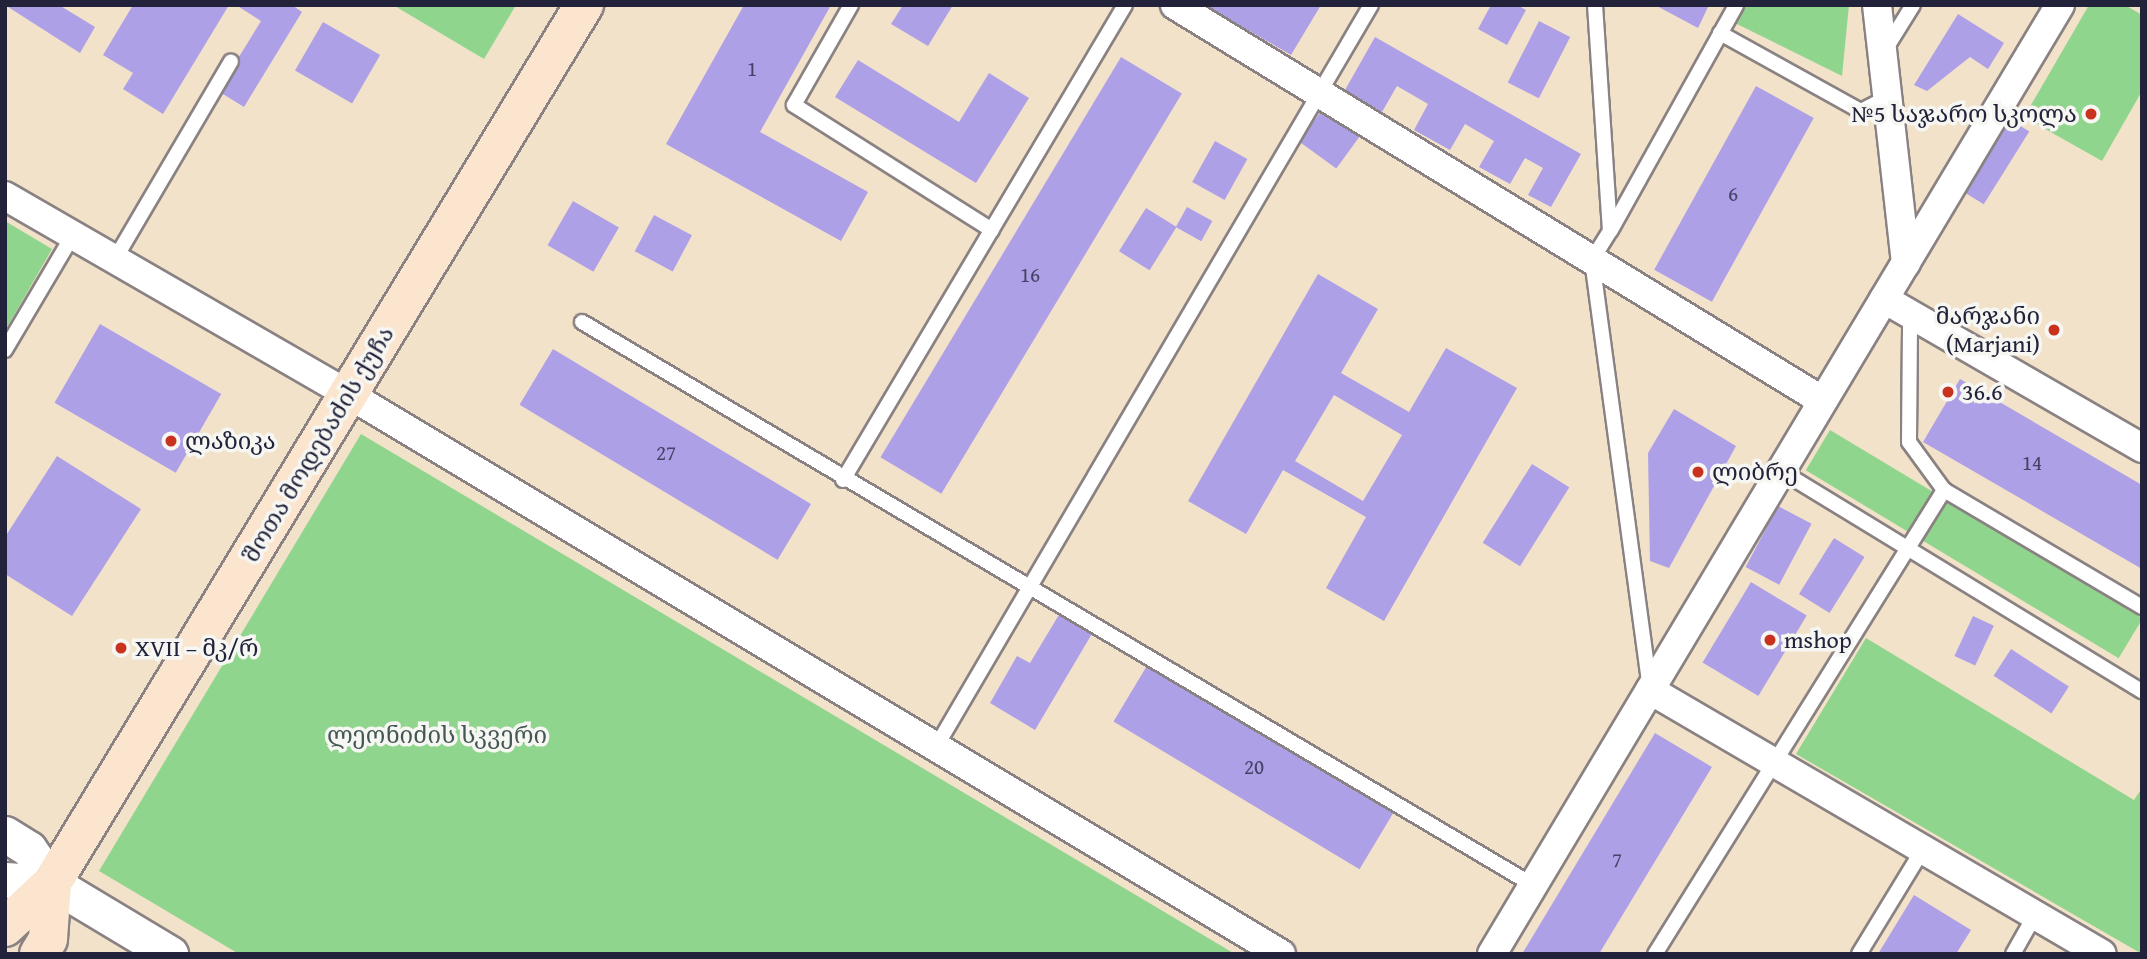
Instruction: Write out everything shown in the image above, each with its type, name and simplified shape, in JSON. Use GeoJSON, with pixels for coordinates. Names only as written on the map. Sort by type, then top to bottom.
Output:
{"type":"FeatureCollection","features":[{"type":"Feature","properties":{"kind":"main road","name":"შოთა მოდებაძის ქუჩა"},"geometry":{"type":"LineString","coordinates":[[52,883],[584,5]]}},
{"type":"Feature","properties":{"kind":"main road"},"geometry":{"type":"LineString","coordinates":[[8,920],[52,883]]}},
{"type":"Feature","properties":{"kind":"main road"},"geometry":{"type":"LineString","coordinates":[[39,954],[48,939],[52,883]]}},
{"type":"Feature","properties":{"kind":"street"},"geometry":{"type":"LineString","coordinates":[[1175,5],[1823,401]]}},
{"type":"Feature","properties":{"kind":"street"},"geometry":{"type":"LineString","coordinates":[[1877,5],[1906,263]]}},
{"type":"Feature","properties":{"kind":"street"},"geometry":{"type":"LineString","coordinates":[[1492,954],[2060,5]]}},
{"type":"Feature","properties":{"kind":"street"},"geometry":{"type":"LineString","coordinates":[[5,195],[348,394],[1281,954]]}},
{"type":"Feature","properties":{"kind":"street"},"geometry":{"type":"LineString","coordinates":[[1884,299],[2142,448]]}},
{"type":"Feature","properties":{"kind":"street"},"geometry":{"type":"LineString","coordinates":[[1650,690],[2102,954]]}},
{"type":"Feature","properties":{"kind":"street"},"geometry":{"type":"LineString","coordinates":[[5,834],[29,849],[52,883],[170,954]]}},
{"type":"Feature","properties":{"kind":"street"},"geometry":{"type":"LineString","coordinates":[[5,880],[52,883]]}},
{"type":"Feature","properties":{"kind":"lane"},"geometry":{"type":"LineString","coordinates":[[851,5],[794,105],[992,230]]}},
{"type":"Feature","properties":{"kind":"lane"},"geometry":{"type":"LineString","coordinates":[[843,480],[1125,5]]}},
{"type":"Feature","properties":{"kind":"lane"},"geometry":{"type":"LineString","coordinates":[[936,747],[1371,5]]}},
{"type":"Feature","properties":{"kind":"lane"},"geometry":{"type":"LineString","coordinates":[[1595,5],[1610,231]]}},
{"type":"Feature","properties":{"kind":"lane"},"geometry":{"type":"LineString","coordinates":[[1650,690],[1592,260],[1736,5]]}},
{"type":"Feature","properties":{"kind":"lane"},"geometry":{"type":"LineString","coordinates":[[1882,54],[1913,5]]}},
{"type":"Feature","properties":{"kind":"lane"},"geometry":{"type":"LineString","coordinates":[[1720,33],[1861,111],[1887,98]]}},
{"type":"Feature","properties":{"kind":"lane"},"geometry":{"type":"LineString","coordinates":[[115,259],[231,61]]}},
{"type":"Feature","properties":{"kind":"lane"},"geometry":{"type":"LineString","coordinates":[[5,350],[73,235]]}},
{"type":"Feature","properties":{"kind":"lane"},"geometry":{"type":"LineString","coordinates":[[1910,315],[1909,442],[1944,490],[2142,607]]}},
{"type":"Feature","properties":{"kind":"lane"},"geometry":{"type":"LineString","coordinates":[[582,322],[843,480],[1533,886]]}},
{"type":"Feature","properties":{"kind":"lane"},"geometry":{"type":"LineString","coordinates":[[1781,471],[2142,691]]}},
{"type":"Feature","properties":{"kind":"lane"},"geometry":{"type":"LineString","coordinates":[[1655,954],[1944,490]]}},
{"type":"Feature","properties":{"kind":"lane"},"geometry":{"type":"LineString","coordinates":[[1859,954],[1923,849]]}},
{"type":"Feature","properties":{"kind":"lane"},"geometry":{"type":"LineString","coordinates":[[2012,954],[2035,915]]}},
{"type":"Feature","properties":{"kind":"green space"},"geometry":{"type":"Polygon","coordinates":[[[393,5],[516,5],[484,59],[393,5]]]}},
{"type":"Feature","properties":{"kind":"green space"},"geometry":{"type":"Polygon","coordinates":[[[1745,5],[1849,5],[1842,76],[1735,23],[1745,5]]]}},
{"type":"Feature","properties":{"kind":"green space"},"geometry":{"type":"Polygon","coordinates":[[[2089,5],[2125,5],[2142,15],[2142,91],[2102,161],[2024,117],[2089,5]]]}},
{"type":"Feature","properties":{"kind":"green space"},"geometry":{"type":"Polygon","coordinates":[[[5,221],[52,249],[5,331],[5,221]]]}},
{"type":"Feature","properties":{"kind":"green space"},"geometry":{"type":"Polygon","coordinates":[[[1830,430],[2142,617],[2119,658],[1806,470],[1830,430]]]}},
{"type":"Feature","properties":{"kind":"green space","name":"ლეონიძის სკვერი"},"geometry":{"type":"Polygon","coordinates":[[[361,434],[1235,954],[239,954],[99,871],[361,434]]]}},
{"type":"Feature","properties":{"kind":"green space"},"geometry":{"type":"Polygon","coordinates":[[[1866,638],[2134,800],[2142,788],[2142,954],[1796,754],[1866,638]]]}},
{"type":"Feature","properties":{"kind":"building"},"geometry":{"type":"Polygon","coordinates":[[[5,5],[59,5],[95,27],[80,53],[5,5]]]}},
{"type":"Feature","properties":{"kind":"building"},"geometry":{"type":"Polygon","coordinates":[[[133,5],[229,5],[163,114],[123,89],[133,73],[103,55],[133,5]]]}},
{"type":"Feature","properties":{"kind":"building"},"geometry":{"type":"Polygon","coordinates":[[[236,5],[292,5],[302,12],[244,107],[218,91],[261,21],[236,5]]]}},
{"type":"Feature","properties":{"kind":"building"},"geometry":{"type":"Polygon","coordinates":[[[744,5],[831,5],[760,132],[868,192],[841,241],[666,144],[744,5]]]}},
{"type":"Feature","properties":{"kind":"building"},"geometry":{"type":"Polygon","coordinates":[[[903,5],[953,5],[928,46],[891,24],[903,5]]]}},
{"type":"Feature","properties":{"kind":"building"},"geometry":{"type":"Polygon","coordinates":[[[1205,5],[1321,5],[1291,55],[1205,5]]]}},
{"type":"Feature","properties":{"kind":"building"},"geometry":{"type":"Polygon","coordinates":[[[1491,5],[1517,5],[1526,10],[1507,45],[1478,29],[1491,5]]]}},
{"type":"Feature","properties":{"kind":"building"},"geometry":{"type":"Polygon","coordinates":[[[1655,5],[1709,5],[1698,28],[1655,5]]]}},
{"type":"Feature","properties":{"kind":"building"},"geometry":{"type":"Polygon","coordinates":[[[1958,14],[2004,43],[1988,69],[1970,57],[1927,91],[1914,85],[1958,14]]]}},
{"type":"Feature","properties":{"kind":"building"},"geometry":{"type":"Polygon","coordinates":[[[1539,21],[1570,37],[1539,98],[1508,82],[1539,21]]]}},
{"type":"Feature","properties":{"kind":"building"},"geometry":{"type":"Polygon","coordinates":[[[323,22],[380,55],[352,103],[295,70],[323,22]]]}},
{"type":"Feature","properties":{"kind":"building"},"geometry":{"type":"Polygon","coordinates":[[[1375,37],[1581,154],[1551,207],[1528,195],[1543,168],[1525,158],[1510,184],[1479,167],[1494,141],[1465,124],[1450,150],[1414,130],[1428,104],[1397,86],[1382,112],[1345,90],[1375,37]]]}},
{"type":"Feature","properties":{"kind":"building"},"geometry":{"type":"Polygon","coordinates":[[[1121,57],[1182,94],[941,494],[880,457],[1121,57]]]}},
{"type":"Feature","properties":{"kind":"building"},"geometry":{"type":"Polygon","coordinates":[[[858,60],[959,122],[989,73],[1029,98],[976,183],[835,97],[858,60]]]}},
{"type":"Feature","properties":{"kind":"building"},"geometry":{"type":"Polygon","coordinates":[[[1756,86],[1814,118],[1712,302],[1654,270],[1756,86]]]}},
{"type":"Feature","properties":{"kind":"building"},"geometry":{"type":"Polygon","coordinates":[[[1322,110],[1359,137],[1336,169],[1299,142],[1322,110]]]}},
{"type":"Feature","properties":{"kind":"building"},"geometry":{"type":"Polygon","coordinates":[[[2003,115],[2029,131],[1984,204],[1957,188],[2003,115]]]}},
{"type":"Feature","properties":{"kind":"building"},"geometry":{"type":"Polygon","coordinates":[[[1215,141],[1247,159],[1225,200],[1192,182],[1215,141]]]}},
{"type":"Feature","properties":{"kind":"building"},"geometry":{"type":"Polygon","coordinates":[[[573,201],[619,228],[593,272],[548,245],[573,201]]]}},
{"type":"Feature","properties":{"kind":"building"},"geometry":{"type":"Polygon","coordinates":[[[1187,207],[1212,221],[1201,241],[1176,227],[1187,207]]]}},
{"type":"Feature","properties":{"kind":"building"},"geometry":{"type":"Polygon","coordinates":[[[1146,208],[1177,227],[1150,270],[1119,251],[1146,208]]]}},
{"type":"Feature","properties":{"kind":"building"},"geometry":{"type":"Polygon","coordinates":[[[654,215],[692,235],[673,271],[635,251],[654,215]]]}},
{"type":"Feature","properties":{"kind":"building"},"geometry":{"type":"Polygon","coordinates":[[[1318,274],[1378,309],[1341,373],[1409,412],[1446,348],[1517,388],[1384,621],[1326,588],[1366,517],[1283,470],[1246,534],[1188,501],[1318,274]],[[1334,395],[1295,461],[1363,501],[1402,435],[1334,395]]]}},
{"type":"Feature","properties":{"kind":"building"},"geometry":{"type":"Polygon","coordinates":[[[100,324],[221,394],[176,473],[54,403],[100,324]]]}},
{"type":"Feature","properties":{"kind":"building"},"geometry":{"type":"Polygon","coordinates":[[[553,349],[811,504],[778,560],[520,405],[553,349]]]}},
{"type":"Feature","properties":{"kind":"building"},"geometry":{"type":"Polygon","coordinates":[[[1960,379],[2142,485],[2142,569],[1923,442],[1960,379]]]}},
{"type":"Feature","properties":{"kind":"building"},"geometry":{"type":"Polygon","coordinates":[[[1674,409],[1736,446],[1669,568],[1650,561],[1648,453],[1674,409]]]}},
{"type":"Feature","properties":{"kind":"building"},"geometry":{"type":"Polygon","coordinates":[[[57,456],[141,509],[72,616],[5,574],[5,537],[57,456]]]}},
{"type":"Feature","properties":{"kind":"building"},"geometry":{"type":"Polygon","coordinates":[[[1532,464],[1569,487],[1520,566],[1483,543],[1532,464]]]}},
{"type":"Feature","properties":{"kind":"building"},"geometry":{"type":"Polygon","coordinates":[[[1778,506],[1812,524],[1779,585],[1746,567],[1778,506]]]}},
{"type":"Feature","properties":{"kind":"building"},"geometry":{"type":"Polygon","coordinates":[[[1834,538],[1865,557],[1830,613],[1799,594],[1834,538]]]}},
{"type":"Feature","properties":{"kind":"building"},"geometry":{"type":"Polygon","coordinates":[[[1751,582],[1807,615],[1758,696],[1703,663],[1751,582]]]}},
{"type":"Feature","properties":{"kind":"building"},"geometry":{"type":"Polygon","coordinates":[[[1060,613],[1093,632],[1035,730],[990,703],[1017,656],[1030,663],[1060,613]]]}},
{"type":"Feature","properties":{"kind":"building"},"geometry":{"type":"Polygon","coordinates":[[[1973,616],[1994,626],[1975,666],[1954,656],[1973,616]]]}},
{"type":"Feature","properties":{"kind":"building"},"geometry":{"type":"Polygon","coordinates":[[[2011,649],[2069,687],[2051,713],[1994,676],[2011,649]]]}},
{"type":"Feature","properties":{"kind":"building"},"geometry":{"type":"Polygon","coordinates":[[[1148,664],[1394,812],[1359,869],[1113,721],[1148,664]]]}},
{"type":"Feature","properties":{"kind":"building"},"geometry":{"type":"Polygon","coordinates":[[[1655,733],[1712,767],[1599,954],[1522,954],[1655,733]]]}},
{"type":"Feature","properties":{"kind":"building"},"geometry":{"type":"Polygon","coordinates":[[[1914,895],[1971,930],[1956,954],[1878,954],[1914,895]]]}},
{"type":"Feature","properties":{"kind":"place","name":"№5 საჯარო სკოლა"},"geometry":{"type":"Point","coordinates":[2091,114]}},
{"type":"Feature","properties":{"kind":"place","name":"მარჯანი (Marjani)"},"geometry":{"type":"Point","coordinates":[2054,330]}},
{"type":"Feature","properties":{"kind":"place","name":"36.6"},"geometry":{"type":"Point","coordinates":[1948,392]}},
{"type":"Feature","properties":{"kind":"place","name":"ლაზიკა"},"geometry":{"type":"Point","coordinates":[171,441]}},
{"type":"Feature","properties":{"kind":"place","name":"ლიბრე"},"geometry":{"type":"Point","coordinates":[1698,472]}},
{"type":"Feature","properties":{"kind":"place","name":"mshop"},"geometry":{"type":"Point","coordinates":[1770,640]}},
{"type":"Feature","properties":{"kind":"place","name":"XVII – მკ/რ"},"geometry":{"type":"Point","coordinates":[121,648]}}]}
